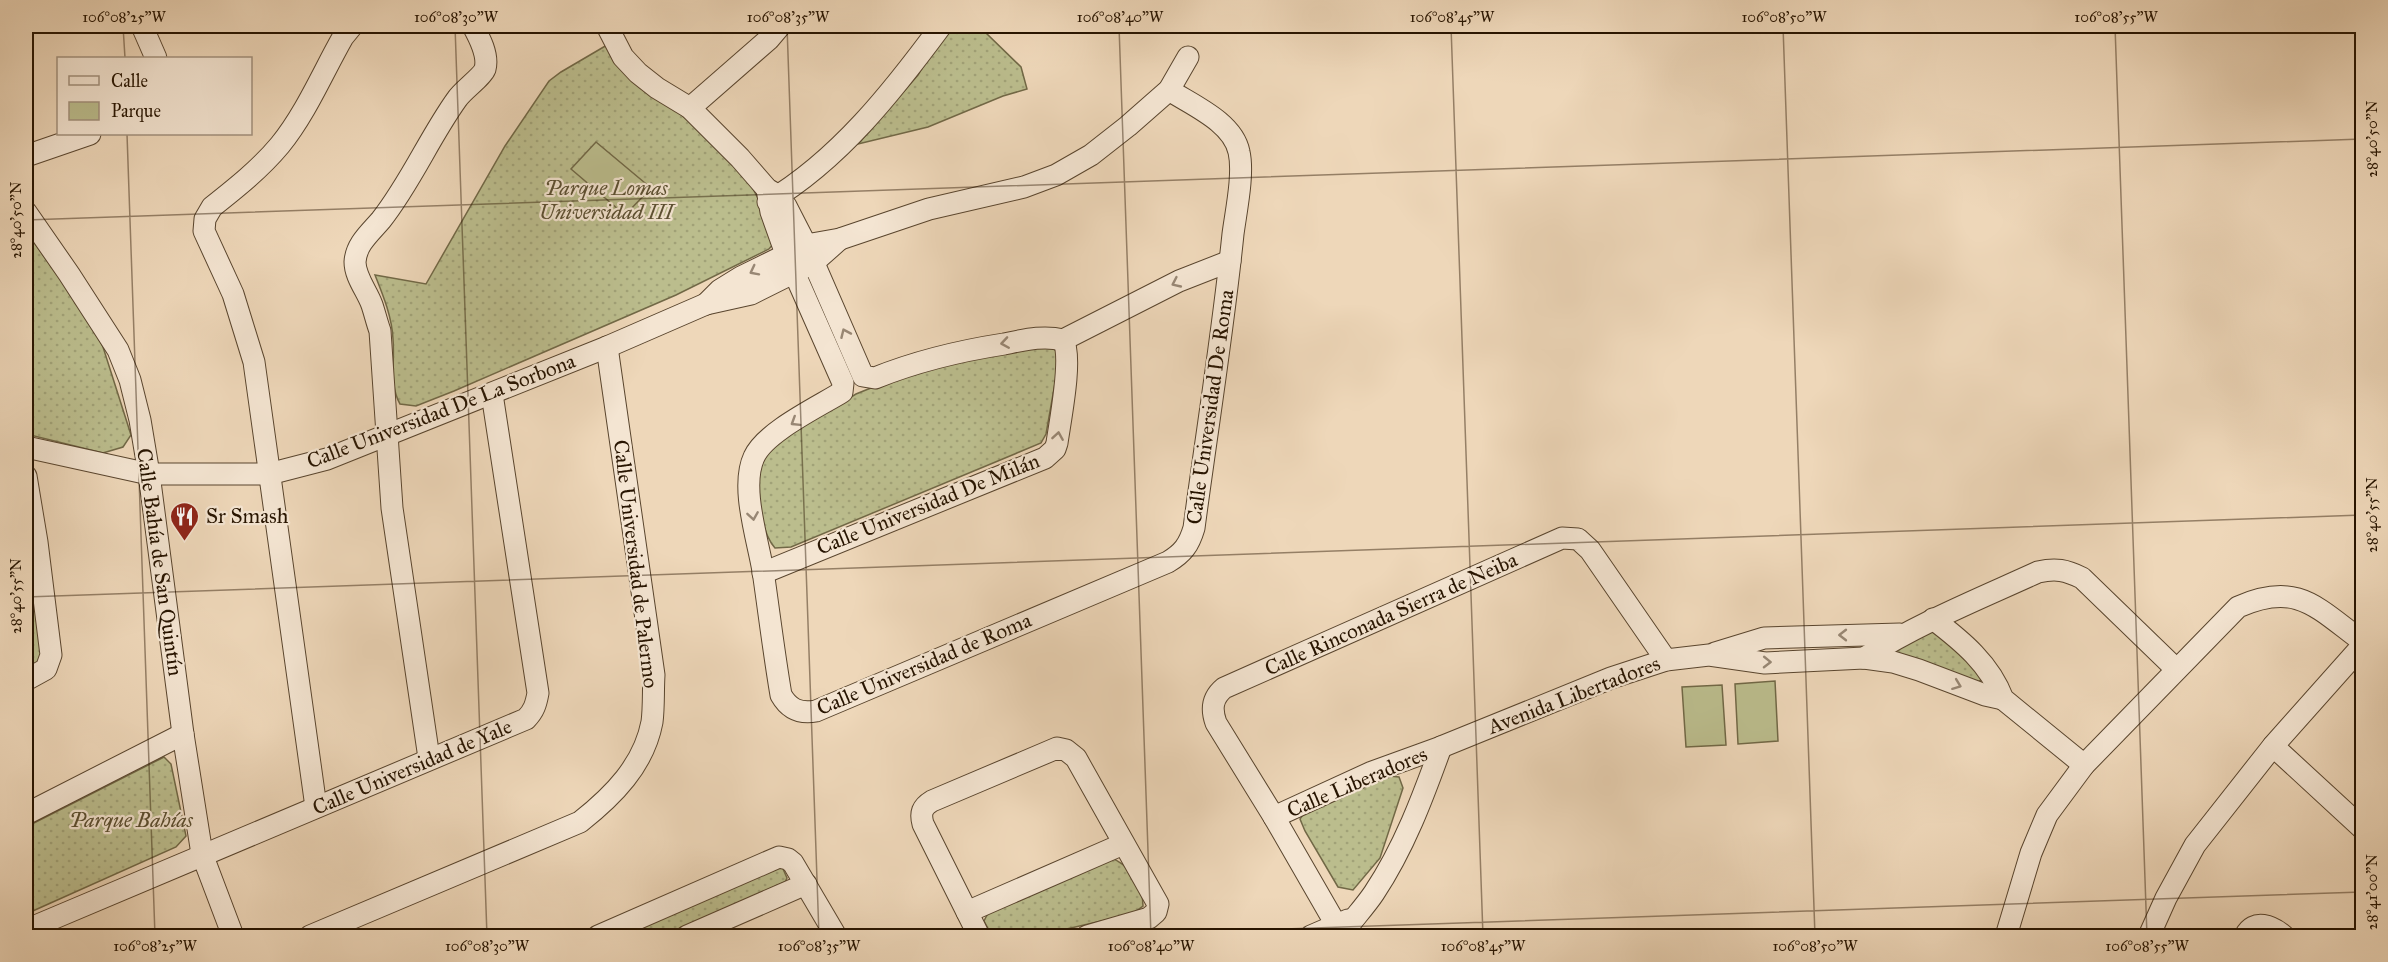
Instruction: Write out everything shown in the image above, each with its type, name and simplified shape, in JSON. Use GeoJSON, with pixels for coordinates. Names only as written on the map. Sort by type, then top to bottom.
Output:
{"type":"FeatureCollection","features":[{"type":"Feature","properties":{"kind":"street"},"geometry":{"type":"LineString","coordinates":[[142,26],[156,57]]}},
{"type":"Feature","properties":{"kind":"street"},"geometry":{"type":"LineString","coordinates":[[316,807],[254,362],[233,294],[204,231],[205,219],[212,207],[253,174],[281,143],[297,120],[343,37],[352,26]]}},
{"type":"Feature","properties":{"kind":"street"},"geometry":{"type":"LineString","coordinates":[[429,758],[394,520],[380,331],[371,303],[356,271],[357,251],[394,203],[457,99],[484,72],[486,62],[482,45],[473,26]]}},
{"type":"Feature","properties":{"kind":"street"},"geometry":{"type":"LineString","coordinates":[[607,26],[623,57],[638,73],[657,88],[690,108],[740,158],[771,196],[800,259],[842,380],[842,392],[780,431],[760,448],[753,458],[750,491],[763,573]]}},
{"type":"Feature","properties":{"kind":"street"},"geometry":{"type":"LineString","coordinates":[[690,108],[769,39],[780,26]]}},
{"type":"Feature","properties":{"kind":"street"},"geometry":{"type":"LineString","coordinates":[[771,196],[815,170],[842,144],[890,91],[941,26]]}},
{"type":"Feature","properties":{"kind":"street","name":"Calle Universidad De La Sorbona"},"geometry":{"type":"LineString","coordinates":[[26,447],[149,474],[269,474],[327,459],[608,347],[706,304],[720,290],[800,259],[840,238],[929,209],[1024,187],[1056,175],[1091,155],[1169,90],[1188,57]]}},
{"type":"Feature","properties":{"kind":"street","name":"Calle Universidad De Roma"},"geometry":{"type":"LineString","coordinates":[[1169,90],[1215,120],[1229,133],[1239,153],[1239,176],[1230,261],[1194,528],[1184,551]]}},
{"type":"Feature","properties":{"kind":"street"},"geometry":{"type":"LineString","coordinates":[[26,156],[87,135]]}},
{"type":"Feature","properties":{"kind":"street","name":"Calle Bahía de San Quintín"},"geometry":{"type":"LineString","coordinates":[[26,212],[118,350],[130,380],[140,420],[149,474],[183,735],[202,854],[233,936]]}},
{"type":"Feature","properties":{"kind":"street","name":"Calle Universidad De Roma"},"geometry":{"type":"LineString","coordinates":[[800,259],[863,376],[875,378],[928,359],[964,350],[1042,337],[1063,340],[1179,281],[1230,261]]}},
{"type":"Feature","properties":{"kind":"street","name":"Calle Universidad De Milán"},"geometry":{"type":"LineString","coordinates":[[763,573],[1045,458],[1055,449],[1057,443],[1067,364],[1066,346],[1063,340]]}},
{"type":"Feature","properties":{"kind":"street","name":"Calle Universidad de Palermo"},"geometry":{"type":"LineString","coordinates":[[310,936],[580,822],[610,798],[626,779],[641,752],[651,723],[654,675],[608,347]]}},
{"type":"Feature","properties":{"kind":"street","name":"Calle Universidad de Yale"},"geometry":{"type":"LineString","coordinates":[[26,930],[526,719],[536,705],[536,681],[492,394]]}},
{"type":"Feature","properties":{"kind":"street"},"geometry":{"type":"LineString","coordinates":[[26,476],[32,545],[51,655],[46,669],[26,680]]}},
{"type":"Feature","properties":{"kind":"street","name":"Calle Rinconada Sierra de Neiba"},"geometry":{"type":"LineString","coordinates":[[1274,817],[1216,723],[1212,712],[1219,692],[1562,537],[1578,539],[1590,550],[1666,660]]}},
{"type":"Feature","properties":{"kind":"street","name":"Calle Universidad de Roma"},"geometry":{"type":"LineString","coordinates":[[763,573],[780,695],[792,708],[807,712],[816,711],[1168,562],[1184,551]]}},
{"type":"Feature","properties":{"kind":"street"},"geometry":{"type":"LineString","coordinates":[[1864,658],[1901,634],[1933,619],[2038,572],[2054,569],[2068,571],[2082,578],[2176,669]]}},
{"type":"Feature","properties":{"kind":"street"},"geometry":{"type":"LineString","coordinates":[[2007,936],[2031,853],[2047,815],[2084,765],[2238,607],[2257,598],[2277,595],[2295,597],[2312,604],[2362,641]]}},
{"type":"Feature","properties":{"kind":"street"},"geometry":{"type":"LineString","coordinates":[[1933,619],[1967,647],[1988,669],[1998,684],[2003,699],[2084,765]]}},
{"type":"Feature","properties":{"kind":"street"},"geometry":{"type":"LineString","coordinates":[[1709,655],[1764,638],[1901,634]]}},
{"type":"Feature","properties":{"kind":"street"},"geometry":{"type":"LineString","coordinates":[[2149,936],[2166,898],[2195,845],[2273,746],[2362,646]]}},
{"type":"Feature","properties":{"kind":"street","name":"Avenida Libertadores"},"geometry":{"type":"LineString","coordinates":[[1441,747],[1611,678],[1666,660],[1709,655],[1764,663],[1864,658],[1893,662],[1985,695],[2003,699]]}},
{"type":"Feature","properties":{"kind":"street"},"geometry":{"type":"LineString","coordinates":[[26,814],[183,735]]}},
{"type":"Feature","properties":{"kind":"street"},"geometry":{"type":"LineString","coordinates":[[2273,746],[2362,828]]}},
{"type":"Feature","properties":{"kind":"street"},"geometry":{"type":"LineString","coordinates":[[1311,936],[1343,928],[1373,894],[1405,838],[1441,747]]}},
{"type":"Feature","properties":{"kind":"street","name":"Calle Liberadores"},"geometry":{"type":"LineString","coordinates":[[1274,817],[1372,772],[1441,747]]}},
{"type":"Feature","properties":{"kind":"street"},"geometry":{"type":"LineString","coordinates":[[979,936],[921,816],[926,804],[1051,749],[1066,750],[1076,758],[1158,904],[1156,912],[1149,918],[1087,936]]}},
{"type":"Feature","properties":{"kind":"street"},"geometry":{"type":"LineString","coordinates":[[1274,817],[1343,928]]}},
{"type":"Feature","properties":{"kind":"street"},"geometry":{"type":"LineString","coordinates":[[967,912],[1123,844]]}},
{"type":"Feature","properties":{"kind":"street"},"geometry":{"type":"LineString","coordinates":[[598,936],[778,857],[788,859],[793,863],[836,936]]}},
{"type":"Feature","properties":{"kind":"street"},"geometry":{"type":"LineString","coordinates":[[687,936],[806,884]]}},
{"type":"Feature","properties":{"kind":"street"},"geometry":{"type":"LineString","coordinates":[[2245,936],[2248,930],[2256,925],[2267,925],[2284,936]]}},
{"type":"Feature","properties":{"kind":"green space"},"geometry":{"type":"Polygon","coordinates":[[[950,26],[982,26],[984,31],[1021,67],[1027,89],[1003,96],[928,127],[858,144],[918,75],[943,33],[950,26]]]}},
{"type":"Feature","properties":{"kind":"green space","name":"Parque Lomas Universidad III"},"geometry":{"type":"Polygon","coordinates":[[[607,45],[672,107],[718,144],[752,187],[770,221],[775,242],[769,249],[676,295],[454,391],[416,406],[400,404],[393,381],[391,323],[375,275],[426,284],[505,146],[549,81],[607,45]]]}},
{"type":"Feature","properties":{"kind":"green space"},"geometry":{"type":"Polygon","coordinates":[[[596,142],[651,188],[625,215],[571,169],[596,142]]]}},
{"type":"Feature","properties":{"kind":"green space"},"geometry":{"type":"Polygon","coordinates":[[[26,231],[90,320],[103,347],[131,435],[123,447],[103,453],[26,434],[26,231]]]}},
{"type":"Feature","properties":{"kind":"green space"},"geometry":{"type":"Polygon","coordinates":[[[1048,343],[1060,355],[1046,434],[1041,443],[791,547],[775,548],[769,540],[762,519],[755,462],[764,450],[856,394],[903,375],[1048,343]]]}},
{"type":"Feature","properties":{"kind":"green space"},"geometry":{"type":"Polygon","coordinates":[[[33,556],[45,651],[38,667],[26,673],[26,561],[33,556]]]}},
{"type":"Feature","properties":{"kind":"green space"},"geometry":{"type":"Polygon","coordinates":[[[1939,631],[1983,678],[1977,683],[1897,656],[1893,650],[1928,632],[1939,631]]]}},
{"type":"Feature","properties":{"kind":"green space"},"geometry":{"type":"Polygon","coordinates":[[[1775,681],[1778,741],[1738,744],[1735,684],[1775,681]]]}},
{"type":"Feature","properties":{"kind":"green space"},"geometry":{"type":"Polygon","coordinates":[[[1722,685],[1726,745],[1686,747],[1682,687],[1722,685]]]}},
{"type":"Feature","properties":{"kind":"green space","name":"Parque Bahías"},"geometry":{"type":"Polygon","coordinates":[[[164,757],[171,764],[186,836],[176,847],[26,914],[26,827],[164,757]]]}},
{"type":"Feature","properties":{"kind":"green space"},"geometry":{"type":"Polygon","coordinates":[[[1389,776],[1399,777],[1403,788],[1380,858],[1353,890],[1338,887],[1300,819],[1306,810],[1389,776]]]}},
{"type":"Feature","properties":{"kind":"green space"},"geometry":{"type":"Polygon","coordinates":[[[1109,857],[1129,870],[1138,883],[1143,906],[1132,914],[1036,936],[992,936],[984,921],[988,913],[1109,857]]]}},
{"type":"Feature","properties":{"kind":"green space"},"geometry":{"type":"Polygon","coordinates":[[[780,862],[787,878],[785,882],[662,936],[609,936],[780,862]]]}},
{"type":"Feature","properties":{"kind":"place","name":"Sr Smash"},"geometry":{"type":"Point","coordinates":[185,542]}}]}
